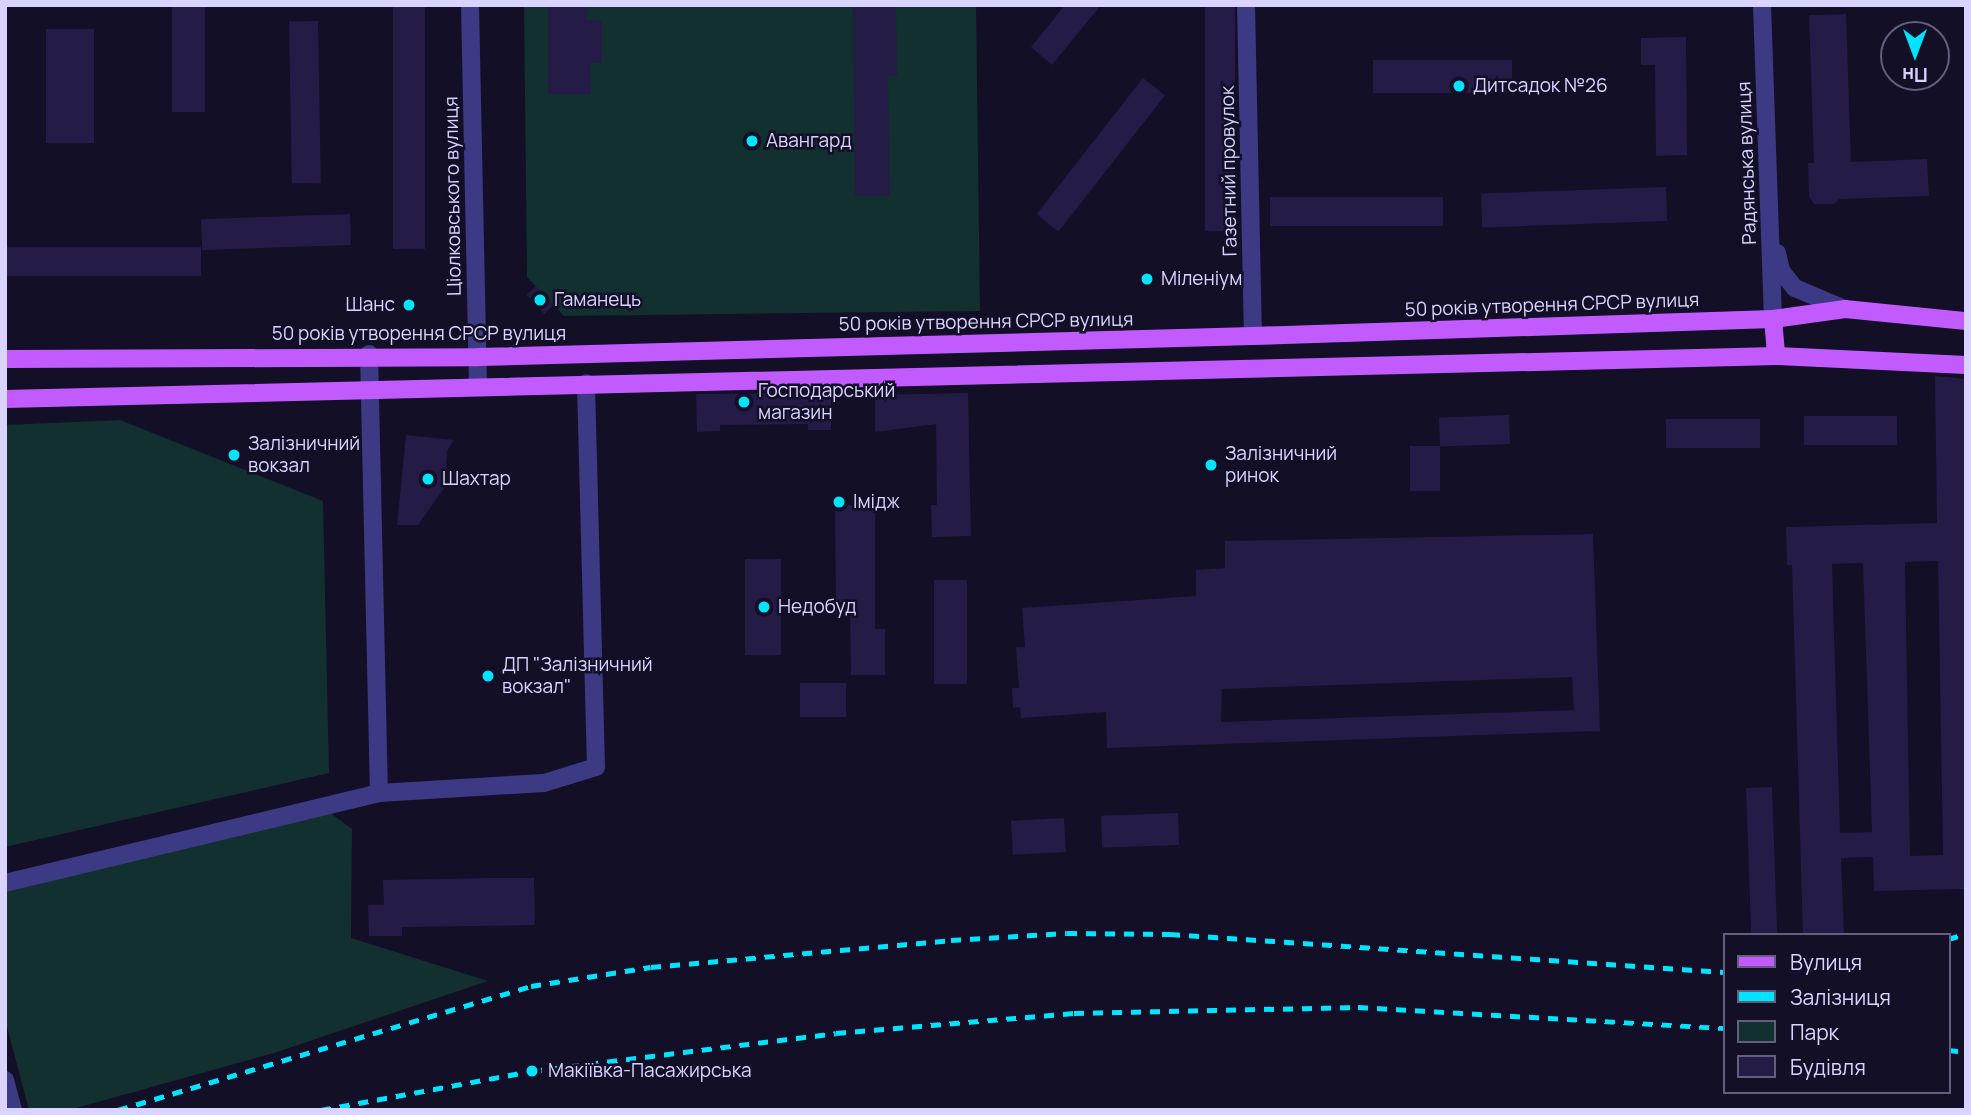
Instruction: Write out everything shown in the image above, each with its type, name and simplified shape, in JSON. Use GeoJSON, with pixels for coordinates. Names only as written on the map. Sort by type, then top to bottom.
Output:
{"type":"FeatureCollection","features":[{"type":"Feature","properties":{"kind":"main road","name":"50 років утворення СРСР вулиця"},"geometry":{"type":"LineString","coordinates":[[5,359],[369,354],[478,357],[1253,337],[1773,319],[1845,309],[1966,321]]}},
{"type":"Feature","properties":{"kind":"main road"},"geometry":{"type":"LineString","coordinates":[[1773,319],[1776,356]]}},
{"type":"Feature","properties":{"kind":"main road"},"geometry":{"type":"LineString","coordinates":[[5,399],[478,385],[1776,356],[1966,365]]}},
{"type":"Feature","properties":{"kind":"street","name":"Ціолковського вулиця"},"geometry":{"type":"LineString","coordinates":[[470,5],[478,385]]}},
{"type":"Feature","properties":{"kind":"street","name":"Газетний провулок"},"geometry":{"type":"LineString","coordinates":[[1246,5],[1253,337]]}},
{"type":"Feature","properties":{"kind":"street","name":"Радянська вулиця"},"geometry":{"type":"LineString","coordinates":[[1762,5],[1773,319]]}},
{"type":"Feature","properties":{"kind":"street"},"geometry":{"type":"LineString","coordinates":[[1771,231],[1781,271],[1795,288],[1845,309]]}},
{"type":"Feature","properties":{"kind":"street"},"geometry":{"type":"LineString","coordinates":[[369,354],[379,793]]}},
{"type":"Feature","properties":{"kind":"street"},"geometry":{"type":"LineString","coordinates":[[5,883],[379,793],[544,783],[596,767],[586,383]]}},
{"type":"Feature","properties":{"kind":"street"},"geometry":{"type":"LineString","coordinates":[[5,1080],[13,1110]]}},
{"type":"Feature","properties":{"kind":"green space","name":"Авангард"},"geometry":{"type":"Polygon","coordinates":[[[524,5],[976,5],[980,311],[564,316],[527,277],[524,5]]]}},
{"type":"Feature","properties":{"kind":"green space"},"geometry":{"type":"Polygon","coordinates":[[[120,420],[323,501],[329,773],[5,847],[5,425],[120,420]]]}},
{"type":"Feature","properties":{"kind":"green space"},"geometry":{"type":"Polygon","coordinates":[[[329,812],[352,829],[351,938],[488,981],[274,1053],[69,1110],[29,1110],[5,1019],[5,892],[329,812]]]}},
{"type":"Feature","properties":{"kind":"building"},"geometry":{"type":"Polygon","coordinates":[[[172,5],[205,5],[205,112],[172,112],[172,5]]]}},
{"type":"Feature","properties":{"kind":"building"},"geometry":{"type":"Polygon","coordinates":[[[393,5],[425,5],[425,249],[393,249],[393,5]]]}},
{"type":"Feature","properties":{"kind":"building"},"geometry":{"type":"Polygon","coordinates":[[[548,5],[587,5],[587,20],[602,20],[602,63],[590,63],[591,94],[548,94],[548,5]]]}},
{"type":"Feature","properties":{"kind":"building"},"geometry":{"type":"Polygon","coordinates":[[[853,5],[896,6],[897,76],[888,76],[890,196],[855,196],[853,5]]]}},
{"type":"Feature","properties":{"kind":"building"},"geometry":{"type":"Polygon","coordinates":[[[1065,5],[1101,5],[1052,65],[1031,47],[1065,5]]]}},
{"type":"Feature","properties":{"kind":"building"},"geometry":{"type":"Polygon","coordinates":[[[1205,5],[1235,5],[1235,231],[1205,231],[1205,5]]]}},
{"type":"Feature","properties":{"kind":"building"},"geometry":{"type":"Polygon","coordinates":[[[1846,14],[1851,162],[1927,159],[1929,196],[1839,199],[1834,204],[1814,204],[1809,196],[1808,163],[1814,163],[1809,15],[1846,14]]]}},
{"type":"Feature","properties":{"kind":"building"},"geometry":{"type":"Polygon","coordinates":[[[318,21],[321,183],[292,183],[289,22],[318,21]]]}},
{"type":"Feature","properties":{"kind":"building"},"geometry":{"type":"Polygon","coordinates":[[[46,29],[94,29],[94,143],[46,143],[46,29]]]}},
{"type":"Feature","properties":{"kind":"building"},"geometry":{"type":"Polygon","coordinates":[[[1686,37],[1687,155],[1656,156],[1655,65],[1641,65],[1641,38],[1686,37]]]}},
{"type":"Feature","properties":{"kind":"building"},"geometry":{"type":"Polygon","coordinates":[[[1373,60],[1512,60],[1512,93],[1373,93],[1373,60]]]}},
{"type":"Feature","properties":{"kind":"building"},"geometry":{"type":"Polygon","coordinates":[[[1143,78],[1165,95],[1059,232],[1036,214],[1143,78]]]}},
{"type":"Feature","properties":{"kind":"building"},"geometry":{"type":"Polygon","coordinates":[[[1666,187],[1667,221],[1482,227],[1481,193],[1666,187]]]}},
{"type":"Feature","properties":{"kind":"building"},"geometry":{"type":"Polygon","coordinates":[[[1270,197],[1443,197],[1443,226],[1270,226],[1270,197]]]}},
{"type":"Feature","properties":{"kind":"building"},"geometry":{"type":"Polygon","coordinates":[[[350,214],[351,245],[202,250],[201,219],[350,214]]]}},
{"type":"Feature","properties":{"kind":"building"},"geometry":{"type":"Polygon","coordinates":[[[5,247],[201,247],[201,276],[5,276],[5,247]]]}},
{"type":"Feature","properties":{"kind":"building","name":"Гаманець"},"geometry":{"type":"Polygon","coordinates":[[[536,286],[554,305],[544,314],[526,295],[536,286]]]}},
{"type":"Feature","properties":{"kind":"building"},"geometry":{"type":"Polygon","coordinates":[[[1935,376],[1966,379],[1966,889],[1874,891],[1873,857],[1841,858],[1844,933],[1803,933],[1792,565],[1787,565],[1786,527],[1937,523],[1935,376]],[[1938,561],[1905,562],[1910,856],[1943,855],[1938,561]],[[1863,563],[1832,564],[1840,833],[1872,832],[1863,563]]]}},
{"type":"Feature","properties":{"kind":"building"},"geometry":{"type":"Polygon","coordinates":[[[831,393],[831,430],[808,430],[808,424],[720,425],[720,431],[697,432],[696,394],[831,393]]]}},
{"type":"Feature","properties":{"kind":"building"},"geometry":{"type":"Polygon","coordinates":[[[968,393],[971,536],[932,537],[931,505],[937,505],[936,424],[875,432],[875,395],[968,393]]]}},
{"type":"Feature","properties":{"kind":"building"},"geometry":{"type":"Polygon","coordinates":[[[1509,415],[1510,444],[1440,446],[1439,417],[1509,415]]]}},
{"type":"Feature","properties":{"kind":"building"},"geometry":{"type":"Polygon","coordinates":[[[1804,416],[1897,416],[1897,445],[1804,445],[1804,416]]]}},
{"type":"Feature","properties":{"kind":"building"},"geometry":{"type":"Polygon","coordinates":[[[1666,419],[1760,419],[1760,448],[1666,448],[1666,419]]]}},
{"type":"Feature","properties":{"kind":"building","name":"Шахтар"},"geometry":{"type":"Polygon","coordinates":[[[406,435],[454,440],[447,451],[446,467],[455,473],[418,525],[397,525],[406,435]]]}},
{"type":"Feature","properties":{"kind":"building"},"geometry":{"type":"Polygon","coordinates":[[[1410,446],[1440,446],[1440,491],[1410,491],[1410,446]]]}},
{"type":"Feature","properties":{"kind":"building"},"geometry":{"type":"Polygon","coordinates":[[[835,505],[875,505],[875,629],[885,629],[885,675],[851,675],[850,614],[836,614],[835,505]]]}},
{"type":"Feature","properties":{"kind":"building"},"geometry":{"type":"Polygon","coordinates":[[[1593,534],[1600,731],[1107,748],[1106,712],[1021,718],[1020,707],[1013,708],[1012,688],[1019,688],[1016,647],[1025,647],[1022,608],[1196,596],[1196,570],[1225,568],[1225,541],[1593,534]],[[1572,677],[1222,689],[1221,722],[1574,710],[1572,677]]]}},
{"type":"Feature","properties":{"kind":"building","name":"Недобуд"},"geometry":{"type":"Polygon","coordinates":[[[745,559],[781,559],[781,655],[745,655],[745,559]]]}},
{"type":"Feature","properties":{"kind":"building"},"geometry":{"type":"Polygon","coordinates":[[[934,580],[967,580],[967,684],[934,684],[934,580]]]}},
{"type":"Feature","properties":{"kind":"building","name":"ДП \"Залізничний вокзал\""},"geometry":{"type":"Polygon","coordinates":[[[480,670],[496,670],[496,683],[480,683],[480,670]]]}},
{"type":"Feature","properties":{"kind":"building"},"geometry":{"type":"Polygon","coordinates":[[[800,683],[846,683],[846,717],[800,717],[800,683]]]}},
{"type":"Feature","properties":{"kind":"building"},"geometry":{"type":"Polygon","coordinates":[[[1772,787],[1777,933],[1751,933],[1746,788],[1772,787]]]}},
{"type":"Feature","properties":{"kind":"building"},"geometry":{"type":"Polygon","coordinates":[[[1178,813],[1179,845],[1102,848],[1101,816],[1178,813]]]}},
{"type":"Feature","properties":{"kind":"building"},"geometry":{"type":"Polygon","coordinates":[[[1064,818],[1066,852],[1013,855],[1011,821],[1064,818]]]}},
{"type":"Feature","properties":{"kind":"building"},"geometry":{"type":"Polygon","coordinates":[[[534,878],[535,925],[402,927],[402,936],[369,936],[368,905],[384,905],[383,880],[534,878]]]}},
{"type":"Feature","properties":{"kind":"railway"},"geometry":{"type":"LineString","coordinates":[[118,1110],[531,986],[651,967],[951,940],[1067,933],[1170,934],[1722,972]]}},
{"type":"Feature","properties":{"kind":"railway"},"geometry":{"type":"LineString","coordinates":[[1950,938],[1966,934]]}},
{"type":"Feature","properties":{"kind":"railway"},"geometry":{"type":"LineString","coordinates":[[321,1110],[532,1071],[836,1033],[1074,1013],[1358,1007],[1722,1028]]}},
{"type":"Feature","properties":{"kind":"railway"},"geometry":{"type":"LineString","coordinates":[[1950,1050],[1966,1052]]}},
{"type":"Feature","properties":{"kind":"place","name":"Дитсадок №26"},"geometry":{"type":"Point","coordinates":[1459,86]}},
{"type":"Feature","properties":{"kind":"place","name":"Авангард"},"geometry":{"type":"Point","coordinates":[752,141]}},
{"type":"Feature","properties":{"kind":"place","name":"Міленіум"},"geometry":{"type":"Point","coordinates":[1147,279]}},
{"type":"Feature","properties":{"kind":"place","name":"Гаманець"},"geometry":{"type":"Point","coordinates":[540,300]}},
{"type":"Feature","properties":{"kind":"place","name":"Шанс"},"geometry":{"type":"Point","coordinates":[409,305]}},
{"type":"Feature","properties":{"kind":"place","name":"Господарський магазин"},"geometry":{"type":"Point","coordinates":[744,402]}},
{"type":"Feature","properties":{"kind":"place","name":"Залізничний вокзал"},"geometry":{"type":"Point","coordinates":[234,455]}},
{"type":"Feature","properties":{"kind":"place","name":"Залізничний ринок"},"geometry":{"type":"Point","coordinates":[1211,465]}},
{"type":"Feature","properties":{"kind":"place","name":"Шахтар"},"geometry":{"type":"Point","coordinates":[428,479]}},
{"type":"Feature","properties":{"kind":"place","name":"Імідж"},"geometry":{"type":"Point","coordinates":[839,502]}},
{"type":"Feature","properties":{"kind":"place","name":"Недобуд"},"geometry":{"type":"Point","coordinates":[764,607]}},
{"type":"Feature","properties":{"kind":"place","name":"ДП \"Залізничний вокзал\""},"geometry":{"type":"Point","coordinates":[488,676]}},
{"type":"Feature","properties":{"kind":"place","name":"Макіївка-Пасажирська"},"geometry":{"type":"Point","coordinates":[532,1071]}}]}
